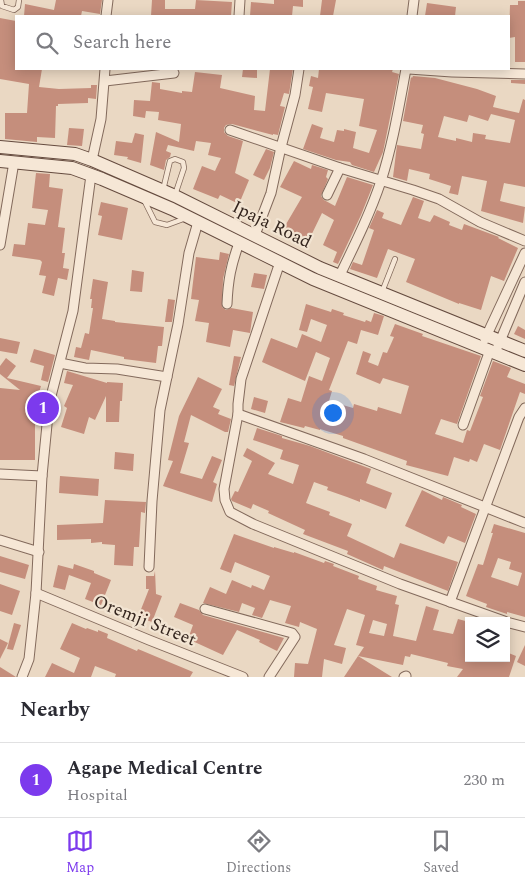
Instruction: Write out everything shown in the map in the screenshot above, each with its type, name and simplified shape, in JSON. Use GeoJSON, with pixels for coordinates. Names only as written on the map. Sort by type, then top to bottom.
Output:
{"type":"FeatureCollection","features":[{"type":"Feature","properties":{"kind":"main road","name":"Ipaja Road"},"geometry":{"type":"LineString","coordinates":[[0,147],[75,154],[92,160],[175,196],[194,215],[240,243],[332,287],[525,365]]}},
{"type":"Feature","properties":{"kind":"main road","name":"Ipaja Road"},"geometry":{"type":"LineString","coordinates":[[0,161],[72,168],[142,197],[255,236],[320,268],[525,350]]}},
{"type":"Feature","properties":{"kind":"street"},"geometry":{"type":"LineString","coordinates":[[106,15],[108,0]]}},
{"type":"Feature","properties":{"kind":"street"},"geometry":{"type":"LineString","coordinates":[[239,15],[240,0]]}},
{"type":"Feature","properties":{"kind":"street"},"geometry":{"type":"LineString","coordinates":[[412,15],[414,0]]}},
{"type":"Feature","properties":{"kind":"street"},"geometry":{"type":"LineString","coordinates":[[92,160],[101,119],[105,70]]}},
{"type":"Feature","properties":{"kind":"street"},"geometry":{"type":"LineString","coordinates":[[255,236],[271,193],[292,107],[299,70]]}},
{"type":"Feature","properties":{"kind":"street"},"geometry":{"type":"LineString","coordinates":[[340,275],[363,227],[381,180],[407,70]]}},
{"type":"Feature","properties":{"kind":"street"},"geometry":{"type":"LineString","coordinates":[[431,70],[525,74]]}},
{"type":"Feature","properties":{"kind":"street"},"geometry":{"type":"LineString","coordinates":[[105,81],[174,73]]}},
{"type":"Feature","properties":{"kind":"street"},"geometry":{"type":"LineString","coordinates":[[230,130],[340,168],[439,199],[480,222],[525,241]]}},
{"type":"Feature","properties":{"kind":"street"},"geometry":{"type":"LineString","coordinates":[[0,245],[14,162]]}},
{"type":"Feature","properties":{"kind":"street"},"geometry":{"type":"LineString","coordinates":[[327,195],[340,168]]}},
{"type":"Feature","properties":{"kind":"street"},"geometry":{"type":"LineString","coordinates":[[22,677],[29,659],[36,593],[42,476],[49,404],[75,298],[91,175]]}},
{"type":"Feature","properties":{"kind":"street"},"geometry":{"type":"LineString","coordinates":[[149,567],[152,501],[160,410],[178,324],[194,215]]}},
{"type":"Feature","properties":{"kind":"street"},"geometry":{"type":"LineString","coordinates":[[227,304],[228,277],[240,243]]}},
{"type":"Feature","properties":{"kind":"street"},"geometry":{"type":"LineString","coordinates":[[463,425],[488,350],[525,253]]}},
{"type":"Feature","properties":{"kind":"street"},"geometry":{"type":"LineString","coordinates":[[280,262],[241,379],[238,414],[224,488],[225,500],[230,512],[253,524],[382,577],[493,617]]}},
{"type":"Feature","properties":{"kind":"street"},"geometry":{"type":"LineString","coordinates":[[494,337],[525,282]]}},
{"type":"Feature","properties":{"kind":"street"},"geometry":{"type":"LineString","coordinates":[[488,350],[498,346],[494,337]]}},
{"type":"Feature","properties":{"kind":"street"},"geometry":{"type":"LineString","coordinates":[[60,363],[85,368],[116,369],[167,377]]}},
{"type":"Feature","properties":{"kind":"street"},"geometry":{"type":"LineString","coordinates":[[450,602],[525,408]]}},
{"type":"Feature","properties":{"kind":"street"},"geometry":{"type":"LineString","coordinates":[[238,414],[364,459],[525,524]]}},
{"type":"Feature","properties":{"kind":"street"},"geometry":{"type":"LineString","coordinates":[[0,474],[42,476]]}},
{"type":"Feature","properties":{"kind":"street"},"geometry":{"type":"LineString","coordinates":[[0,540],[39,552]]}},
{"type":"Feature","properties":{"kind":"street","name":"Oremji Street"},"geometry":{"type":"LineString","coordinates":[[36,593],[148,640],[244,677]]}},
{"type":"Feature","properties":{"kind":"street"},"geometry":{"type":"LineString","coordinates":[[206,609],[292,633],[295,637],[269,677]]}},
{"type":"Feature","properties":{"kind":"street"},"geometry":{"type":"LineString","coordinates":[[510,623],[525,628]]}},
{"type":"Feature","properties":{"kind":"lane"},"geometry":{"type":"LineString","coordinates":[[1,0],[2,6],[14,10],[18,7],[19,0]]}},
{"type":"Feature","properties":{"kind":"lane"},"geometry":{"type":"LineString","coordinates":[[162,191],[170,162],[175,160],[183,162],[184,168],[175,196]]}},
{"type":"Feature","properties":{"kind":"lane"},"geometry":{"type":"LineString","coordinates":[[142,197],[155,222],[166,225],[194,215]]}},
{"type":"Feature","properties":{"kind":"lane"},"geometry":{"type":"LineString","coordinates":[[382,293],[395,259]]}},
{"type":"Feature","properties":{"kind":"building"},"geometry":{"type":"Polygon","coordinates":[[[56,0],[102,0],[100,14],[82,11],[81,15],[24,15],[25,4],[54,10],[56,0]]]}},
{"type":"Feature","properties":{"kind":"building"},"geometry":{"type":"Polygon","coordinates":[[[152,0],[165,0],[165,9],[195,9],[196,0],[232,2],[231,15],[151,15],[152,0]]]}},
{"type":"Feature","properties":{"kind":"building"},"geometry":{"type":"Polygon","coordinates":[[[274,0],[303,0],[303,7],[293,6],[292,15],[250,15],[251,2],[274,4],[274,0]]]}},
{"type":"Feature","properties":{"kind":"building"},"geometry":{"type":"Polygon","coordinates":[[[322,0],[336,0],[333,15],[320,15],[322,0]]]}},
{"type":"Feature","properties":{"kind":"building"},"geometry":{"type":"Polygon","coordinates":[[[518,1],[525,1],[525,62],[515,62],[515,37],[510,38],[510,5],[518,5],[518,1]]]}},
{"type":"Feature","properties":{"kind":"building"},"geometry":{"type":"Polygon","coordinates":[[[427,3],[456,7],[455,15],[425,15],[427,3]]]}},
{"type":"Feature","properties":{"kind":"building"},"geometry":{"type":"Polygon","coordinates":[[[0,18],[15,21],[15,70],[42,70],[39,87],[59,89],[91,88],[91,85],[97,85],[96,99],[88,98],[88,103],[58,104],[56,106],[55,138],[37,137],[37,142],[5,139],[5,113],[27,113],[29,84],[0,79],[0,18]]]}},
{"type":"Feature","properties":{"kind":"building"},"geometry":{"type":"Polygon","coordinates":[[[243,70],[257,70],[257,78],[242,77],[243,70]]]}},
{"type":"Feature","properties":{"kind":"building"},"geometry":{"type":"Polygon","coordinates":[[[270,70],[293,70],[289,94],[284,93],[280,106],[285,107],[278,135],[232,124],[226,125],[224,128],[224,132],[228,136],[243,141],[235,173],[249,180],[239,204],[220,195],[218,199],[193,189],[202,166],[215,171],[221,158],[208,155],[211,143],[196,141],[194,151],[168,145],[166,151],[171,153],[170,157],[166,160],[164,170],[150,165],[156,132],[179,142],[181,124],[158,120],[159,112],[146,111],[145,118],[133,116],[134,100],[150,101],[152,82],[160,83],[160,89],[182,93],[182,91],[192,92],[195,72],[222,75],[220,88],[255,96],[254,110],[265,111],[270,70]]]}},
{"type":"Feature","properties":{"kind":"building"},"geometry":{"type":"Polygon","coordinates":[[[319,70],[393,70],[392,72],[399,74],[383,152],[374,172],[352,165],[350,162],[336,160],[303,149],[312,124],[323,128],[320,138],[334,142],[337,130],[344,131],[344,129],[356,132],[353,148],[369,153],[377,130],[359,126],[364,99],[326,93],[322,112],[308,109],[313,87],[309,86],[311,76],[318,78],[319,70]]]}},
{"type":"Feature","properties":{"kind":"building"},"geometry":{"type":"Polygon","coordinates":[[[413,76],[435,78],[477,89],[496,96],[493,107],[519,113],[523,99],[525,100],[525,187],[504,183],[500,201],[525,207],[523,223],[481,211],[487,181],[462,176],[458,195],[449,193],[451,186],[429,179],[430,174],[409,169],[407,181],[393,177],[397,145],[421,149],[424,134],[421,133],[423,125],[403,121],[413,76]],[[491,114],[488,121],[469,115],[467,122],[444,116],[438,137],[456,141],[456,138],[472,142],[473,133],[486,135],[485,139],[510,143],[515,120],[491,114]]]}},
{"type":"Feature","properties":{"kind":"building"},"geometry":{"type":"Polygon","coordinates":[[[511,80],[525,80],[525,84],[511,83],[511,80]]]}},
{"type":"Feature","properties":{"kind":"building"},"geometry":{"type":"Polygon","coordinates":[[[69,128],[84,129],[82,146],[67,145],[69,128]]]}},
{"type":"Feature","properties":{"kind":"building"},"geometry":{"type":"Polygon","coordinates":[[[135,133],[144,135],[141,163],[127,159],[128,157],[114,155],[116,141],[132,143],[135,133]]]}},
{"type":"Feature","properties":{"kind":"building"},"geometry":{"type":"Polygon","coordinates":[[[266,149],[274,152],[270,168],[264,180],[253,175],[266,149]]]}},
{"type":"Feature","properties":{"kind":"building"},"geometry":{"type":"Polygon","coordinates":[[[294,161],[311,169],[312,165],[328,170],[326,177],[328,179],[321,196],[324,200],[335,206],[347,177],[373,185],[338,264],[333,262],[337,252],[323,245],[334,220],[322,213],[307,244],[282,231],[302,197],[280,187],[294,161]]]}},
{"type":"Feature","properties":{"kind":"building"},"geometry":{"type":"Polygon","coordinates":[[[36,173],[50,174],[49,187],[63,189],[58,227],[65,228],[62,253],[65,253],[63,268],[69,269],[67,280],[58,278],[54,296],[42,293],[46,276],[39,275],[42,262],[40,260],[12,256],[14,244],[25,245],[28,223],[45,225],[48,210],[32,208],[36,173]]]}},
{"type":"Feature","properties":{"kind":"building"},"geometry":{"type":"Polygon","coordinates":[[[413,197],[424,201],[418,218],[430,222],[434,215],[450,222],[449,225],[462,230],[464,224],[499,237],[518,248],[504,281],[491,276],[481,310],[459,304],[406,282],[415,259],[388,249],[377,278],[350,269],[353,262],[362,265],[374,230],[369,228],[377,210],[384,213],[382,218],[401,225],[413,197]]]}},
{"type":"Feature","properties":{"kind":"building"},"geometry":{"type":"Polygon","coordinates":[[[101,202],[128,208],[122,240],[98,235],[102,216],[98,215],[101,202]]]}},
{"type":"Feature","properties":{"kind":"building"},"geometry":{"type":"Polygon","coordinates":[[[220,252],[229,254],[223,279],[222,307],[226,310],[231,308],[253,312],[250,333],[233,330],[230,347],[206,342],[209,323],[195,321],[199,300],[191,299],[196,257],[219,260],[220,252]]]}},
{"type":"Feature","properties":{"kind":"building"},"geometry":{"type":"Polygon","coordinates":[[[132,270],[144,272],[142,292],[130,291],[132,270]]]}},
{"type":"Feature","properties":{"kind":"building"},"geometry":{"type":"Polygon","coordinates":[[[254,273],[267,275],[264,289],[251,287],[254,273]]]}},
{"type":"Feature","properties":{"kind":"building"},"geometry":{"type":"Polygon","coordinates":[[[93,279],[108,282],[102,319],[164,327],[162,346],[158,346],[156,363],[124,359],[124,357],[91,350],[89,360],[74,357],[76,347],[81,348],[85,333],[89,334],[93,308],[91,308],[92,299],[90,299],[93,279]]]}},
{"type":"Feature","properties":{"kind":"building"},"geometry":{"type":"Polygon","coordinates":[[[168,299],[175,300],[172,322],[165,322],[168,299]]]}},
{"type":"Feature","properties":{"kind":"building"},"geometry":{"type":"Polygon","coordinates":[[[306,304],[331,312],[332,309],[344,313],[343,315],[365,322],[366,320],[371,322],[374,313],[384,316],[378,335],[361,330],[357,344],[348,341],[329,390],[332,391],[329,401],[353,408],[354,404],[377,411],[378,407],[401,414],[409,386],[383,378],[380,384],[356,374],[363,351],[371,354],[368,362],[378,366],[383,352],[387,353],[394,337],[390,336],[395,324],[423,334],[422,336],[481,356],[457,424],[441,419],[435,434],[463,443],[467,430],[470,431],[483,397],[480,396],[493,361],[511,368],[507,377],[525,384],[525,394],[520,392],[500,450],[484,444],[477,462],[470,459],[469,462],[454,457],[448,476],[406,465],[407,461],[343,438],[343,436],[320,429],[305,426],[304,428],[280,422],[288,398],[301,402],[309,376],[322,381],[330,358],[316,352],[305,381],[262,362],[271,338],[297,348],[302,334],[321,342],[327,325],[311,319],[307,332],[299,330],[306,304]]]}},
{"type":"Feature","properties":{"kind":"building"},"geometry":{"type":"Polygon","coordinates":[[[518,326],[525,330],[525,339],[514,334],[518,326]]]}},
{"type":"Feature","properties":{"kind":"building"},"geometry":{"type":"Polygon","coordinates":[[[0,338],[20,342],[17,354],[0,351],[0,338]]]}},
{"type":"Feature","properties":{"kind":"building"},"geometry":{"type":"Polygon","coordinates":[[[34,349],[55,355],[48,382],[41,380],[44,366],[30,362],[34,349]]]}},
{"type":"Feature","properties":{"kind":"building"},"geometry":{"type":"Polygon","coordinates":[[[234,356],[241,357],[234,386],[229,385],[234,356]]]}},
{"type":"Feature","properties":{"kind":"building"},"geometry":{"type":"Polygon","coordinates":[[[6,358],[16,366],[7,378],[41,386],[37,399],[40,399],[39,420],[35,420],[35,460],[0,460],[0,388],[20,390],[0,374],[0,366],[6,358]]]}},
{"type":"Feature","properties":{"kind":"building"},"geometry":{"type":"Polygon","coordinates":[[[67,371],[107,383],[123,383],[119,422],[106,422],[106,396],[95,420],[89,417],[84,434],[61,427],[67,408],[64,406],[73,385],[64,383],[67,371]]]}},
{"type":"Feature","properties":{"kind":"building"},"geometry":{"type":"Polygon","coordinates":[[[198,377],[222,389],[213,407],[220,410],[218,414],[231,419],[228,432],[225,432],[191,415],[184,442],[189,443],[180,473],[202,479],[212,456],[222,460],[213,482],[217,484],[212,502],[163,486],[173,461],[168,460],[179,416],[198,377]]]}},
{"type":"Feature","properties":{"kind":"building"},"geometry":{"type":"Polygon","coordinates":[[[254,397],[268,401],[265,413],[251,409],[254,397]]]}},
{"type":"Feature","properties":{"kind":"building"},"geometry":{"type":"Polygon","coordinates":[[[257,428],[371,469],[366,483],[392,493],[386,509],[360,499],[360,502],[327,490],[328,487],[314,482],[306,503],[330,512],[329,515],[352,524],[347,536],[394,558],[400,543],[458,562],[448,591],[384,566],[383,570],[347,554],[348,551],[303,534],[305,530],[268,513],[269,511],[253,504],[251,509],[232,501],[231,499],[235,491],[238,492],[252,461],[243,456],[247,448],[275,463],[268,474],[293,484],[299,465],[280,459],[283,450],[253,440],[257,428]]]}},
{"type":"Feature","properties":{"kind":"building"},"geometry":{"type":"Polygon","coordinates":[[[115,452],[134,454],[133,471],[114,469],[115,452]]]}},
{"type":"Feature","properties":{"kind":"building"},"geometry":{"type":"Polygon","coordinates":[[[60,476],[99,479],[98,496],[59,493],[60,476]]]}},
{"type":"Feature","properties":{"kind":"building"},"geometry":{"type":"Polygon","coordinates":[[[422,490],[442,500],[443,497],[462,505],[461,507],[476,514],[465,543],[448,536],[444,544],[405,526],[422,490]]]}},
{"type":"Feature","properties":{"kind":"building"},"geometry":{"type":"Polygon","coordinates":[[[105,500],[146,502],[145,513],[141,512],[139,547],[134,547],[133,566],[114,565],[115,545],[102,544],[102,542],[91,543],[91,539],[57,540],[57,525],[103,523],[105,500]]]}},
{"type":"Feature","properties":{"kind":"building"},"geometry":{"type":"Polygon","coordinates":[[[494,524],[525,533],[525,617],[507,612],[507,614],[486,607],[487,604],[466,596],[478,564],[483,565],[493,533],[491,533],[494,524]],[[498,558],[491,577],[518,586],[522,573],[509,569],[511,562],[498,558]]]}},
{"type":"Feature","properties":{"kind":"building"},"geometry":{"type":"Polygon","coordinates":[[[234,534],[324,563],[325,561],[334,564],[333,566],[359,576],[358,579],[377,586],[376,590],[397,596],[395,604],[399,605],[393,636],[416,641],[426,606],[439,610],[433,630],[453,634],[458,619],[465,621],[465,662],[510,662],[510,654],[516,656],[509,677],[457,677],[463,669],[447,666],[448,663],[411,654],[410,657],[405,656],[403,665],[358,656],[364,647],[356,645],[365,615],[347,609],[334,645],[346,648],[342,664],[324,659],[322,677],[294,677],[295,663],[308,664],[317,629],[300,622],[299,627],[285,623],[291,606],[270,600],[262,618],[252,615],[255,608],[242,603],[239,612],[203,603],[210,587],[226,594],[232,580],[251,588],[252,585],[264,590],[270,576],[235,562],[231,573],[220,569],[234,534]],[[373,620],[369,633],[384,636],[387,624],[373,620]]]}},
{"type":"Feature","properties":{"kind":"building"},"geometry":{"type":"Polygon","coordinates":[[[0,556],[29,565],[25,579],[0,572],[0,556]]]}},
{"type":"Feature","properties":{"kind":"building"},"geometry":{"type":"Polygon","coordinates":[[[74,564],[94,571],[94,573],[111,580],[101,605],[85,599],[91,583],[69,575],[65,590],[53,587],[58,565],[73,569],[74,564]]]}},
{"type":"Feature","properties":{"kind":"building"},"geometry":{"type":"Polygon","coordinates":[[[155,571],[156,594],[162,596],[152,622],[138,617],[149,589],[146,589],[146,576],[154,576],[155,571]]]}},
{"type":"Feature","properties":{"kind":"building"},"geometry":{"type":"Polygon","coordinates":[[[0,584],[20,591],[12,615],[0,611],[0,584]]]}},
{"type":"Feature","properties":{"kind":"building"},"geometry":{"type":"Polygon","coordinates":[[[180,603],[199,610],[203,615],[284,638],[277,651],[259,642],[260,640],[237,630],[223,655],[188,639],[193,625],[174,617],[180,603]]]}},
{"type":"Feature","properties":{"kind":"building"},"geometry":{"type":"Polygon","coordinates":[[[14,623],[21,625],[13,650],[7,649],[14,623]]]}},
{"type":"Feature","properties":{"kind":"building"},"geometry":{"type":"Polygon","coordinates":[[[72,623],[86,629],[98,632],[98,630],[108,634],[107,638],[193,672],[190,677],[115,677],[116,674],[95,666],[91,677],[45,677],[52,663],[74,673],[80,658],[60,649],[72,623]]]}},
{"type":"Feature","properties":{"kind":"building"},"geometry":{"type":"Polygon","coordinates":[[[0,639],[8,643],[0,659],[0,639]]]}},
{"type":"Feature","properties":{"kind":"building"},"geometry":{"type":"Polygon","coordinates":[[[525,645],[525,666],[517,662],[525,645]]]}},
{"type":"Feature","properties":{"kind":"building"},"geometry":{"type":"Polygon","coordinates":[[[358,656],[392,677],[344,677],[358,656]]]}},
{"type":"Feature","properties":{"kind":"building"},"geometry":{"type":"Polygon","coordinates":[[[0,667],[16,677],[0,677],[0,667]]]}},
{"type":"Feature","properties":{"kind":"place","name":"Agape Medical Centre"},"geometry":{"type":"Point","coordinates":[43,408]}}]}
